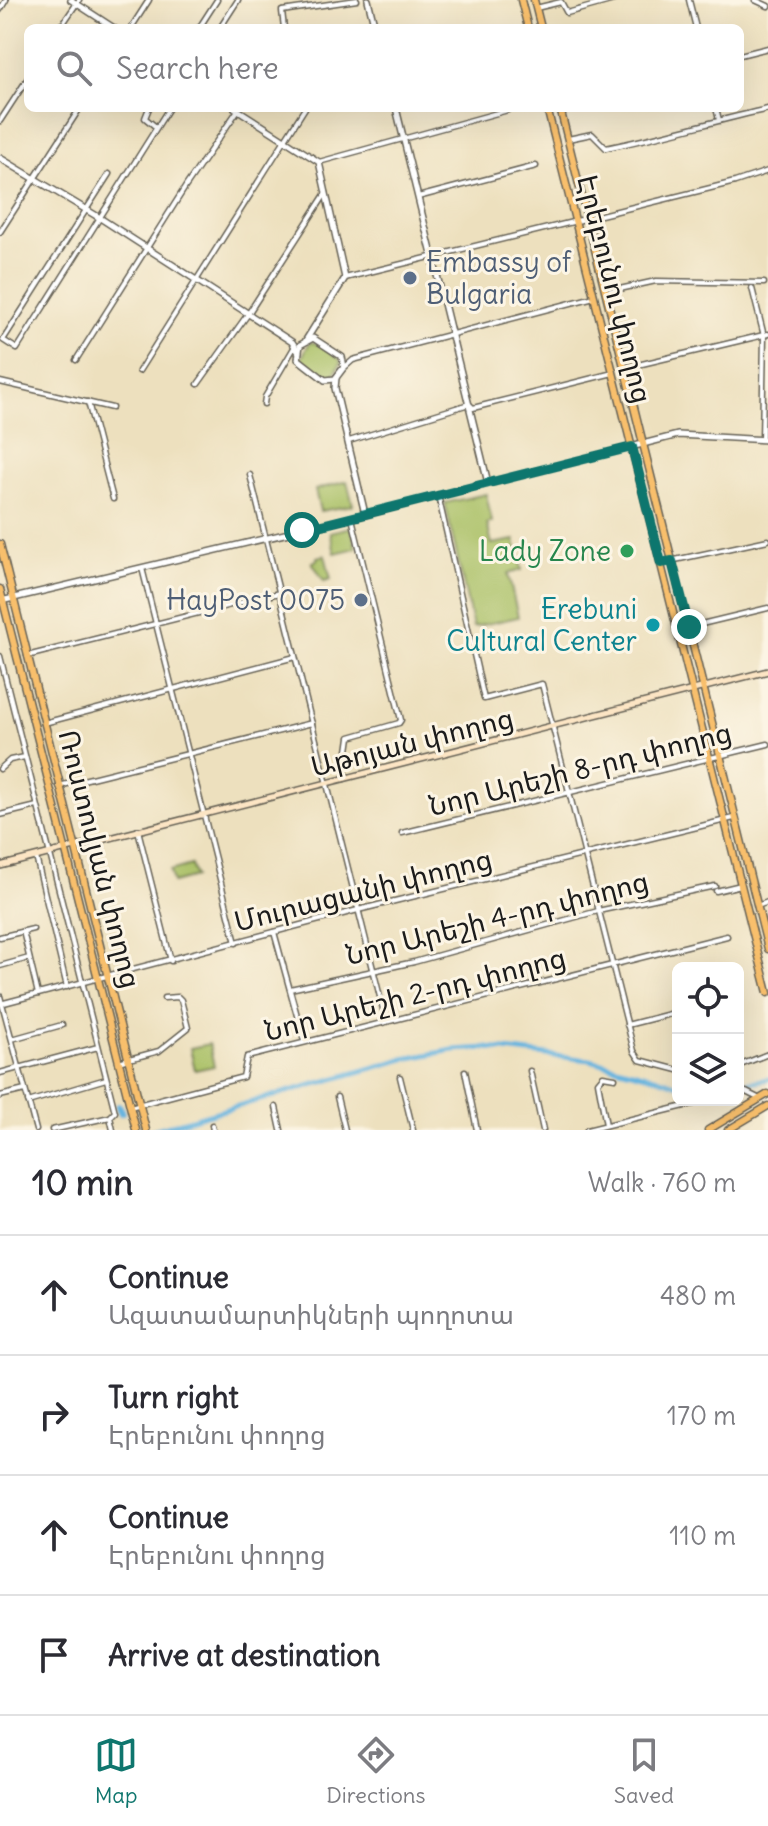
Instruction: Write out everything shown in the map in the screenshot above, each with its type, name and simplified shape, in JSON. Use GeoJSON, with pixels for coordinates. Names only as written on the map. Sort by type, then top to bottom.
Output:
{"type":"FeatureCollection","features":[{"type":"Feature","properties":{"kind":"main road"},"geometry":{"type":"LineString","coordinates":[[521,0],[527,24]]}},
{"type":"Feature","properties":{"kind":"main road"},"geometry":{"type":"LineString","coordinates":[[534,0],[540,24]]}},
{"type":"Feature","properties":{"kind":"main road","name":"Էրեբունու փողոց"},"geometry":{"type":"LineString","coordinates":[[548,112],[768,993]]}},
{"type":"Feature","properties":{"kind":"main road","name":"Էրեբունու փողոց"},"geometry":{"type":"LineString","coordinates":[[561,112],[768,949]]}},
{"type":"Feature","properties":{"kind":"main road","name":"Ռոստովյան փողոց"},"geometry":{"type":"LineString","coordinates":[[0,544],[146,1130]]}},
{"type":"Feature","properties":{"kind":"main road","name":"Ռոստովյան փողոց"},"geometry":{"type":"LineString","coordinates":[[0,589],[136,1130]]}},
{"type":"Feature","properties":{"kind":"main road","name":"Աթոյան փողոց"},"geometry":{"type":"LineString","coordinates":[[0,866],[768,671]]}},
{"type":"Feature","properties":{"kind":"main road"},"geometry":{"type":"LineString","coordinates":[[708,1130],[768,1094]]}},
{"type":"Feature","properties":{"kind":"main road"},"geometry":{"type":"LineString","coordinates":[[728,1130],[768,1106]]}},
{"type":"Feature","properties":{"kind":"street"},"geometry":{"type":"LineString","coordinates":[[0,10],[6,0]]}},
{"type":"Feature","properties":{"kind":"street"},"geometry":{"type":"LineString","coordinates":[[134,24],[149,0]]}},
{"type":"Feature","properties":{"kind":"street"},"geometry":{"type":"LineString","coordinates":[[202,24],[217,0]]}},
{"type":"Feature","properties":{"kind":"street"},"geometry":{"type":"LineString","coordinates":[[223,24],[238,0]]}},
{"type":"Feature","properties":{"kind":"street"},"geometry":{"type":"LineString","coordinates":[[283,24],[281,13],[284,10],[357,0]]}},
{"type":"Feature","properties":{"kind":"street"},"geometry":{"type":"LineString","coordinates":[[368,0],[374,24]]}},
{"type":"Feature","properties":{"kind":"street"},"geometry":{"type":"LineString","coordinates":[[536,8],[561,2],[567,13],[610,0]]}},
{"type":"Feature","properties":{"kind":"street"},"geometry":{"type":"LineString","coordinates":[[689,0],[695,24]]}},
{"type":"Feature","properties":{"kind":"street"},"geometry":{"type":"LineString","coordinates":[[755,0],[768,6]]}},
{"type":"Feature","properties":{"kind":"street"},"geometry":{"type":"LineString","coordinates":[[62,24],[75,1],[108,24]]}},
{"type":"Feature","properties":{"kind":"street"},"geometry":{"type":"LineString","coordinates":[[744,54],[768,48]]}},
{"type":"Feature","properties":{"kind":"street"},"geometry":{"type":"LineString","coordinates":[[0,121],[24,84]]}},
{"type":"Feature","properties":{"kind":"street"},"geometry":{"type":"LineString","coordinates":[[568,139],[592,134],[606,148],[679,133],[768,109]]}},
{"type":"Feature","properties":{"kind":"street"},"geometry":{"type":"LineString","coordinates":[[0,232],[77,112]]}},
{"type":"Feature","properties":{"kind":"street"},"geometry":{"type":"LineString","coordinates":[[147,112],[145,118],[157,128]]}},
{"type":"Feature","properties":{"kind":"street"},"geometry":{"type":"LineString","coordinates":[[109,174],[3,340],[17,349],[167,112]]}},
{"type":"Feature","properties":{"kind":"street"},"geometry":{"type":"LineString","coordinates":[[76,360],[235,112]]}},
{"type":"Feature","properties":{"kind":"street"},"geometry":{"type":"LineString","coordinates":[[242,112],[319,162],[345,278]]}},
{"type":"Feature","properties":{"kind":"street"},"geometry":{"type":"LineString","coordinates":[[139,371],[302,112]]}},
{"type":"Feature","properties":{"kind":"street"},"geometry":{"type":"LineString","coordinates":[[397,112],[488,483]]}},
{"type":"Feature","properties":{"kind":"street"},"geometry":{"type":"LineString","coordinates":[[319,162],[501,112]]}},
{"type":"Feature","properties":{"kind":"street"},"geometry":{"type":"LineString","coordinates":[[717,112],[719,120]]}},
{"type":"Feature","properties":{"kind":"street"},"geometry":{"type":"LineString","coordinates":[[0,158],[299,344],[315,339]]}},
{"type":"Feature","properties":{"kind":"street"},"geometry":{"type":"LineString","coordinates":[[418,197],[536,166]]}},
{"type":"Feature","properties":{"kind":"street"},"geometry":{"type":"LineString","coordinates":[[264,404],[265,397],[299,344],[312,330],[345,278],[735,182],[768,171]]}},
{"type":"Feature","properties":{"kind":"street"},"geometry":{"type":"LineString","coordinates":[[198,384],[248,314],[326,192]]}},
{"type":"Feature","properties":{"kind":"street"},"geometry":{"type":"LineString","coordinates":[[606,292],[656,281],[764,283]]}},
{"type":"Feature","properties":{"kind":"street"},"geometry":{"type":"LineString","coordinates":[[1,601],[352,518],[678,435],[765,439],[766,335],[752,288]]}},
{"type":"Feature","properties":{"kind":"street"},"geometry":{"type":"LineString","coordinates":[[365,514],[335,388],[336,378],[343,368],[353,360],[594,297]]}},
{"type":"Feature","properties":{"kind":"street"},"geometry":{"type":"LineString","coordinates":[[312,330],[315,339],[342,357],[353,360]]}},
{"type":"Feature","properties":{"kind":"street"},"geometry":{"type":"LineString","coordinates":[[625,368],[766,335]]}},
{"type":"Feature","properties":{"kind":"street"},"geometry":{"type":"LineString","coordinates":[[299,344],[300,363],[335,388]]}},
{"type":"Feature","properties":{"kind":"street"},"geometry":{"type":"LineString","coordinates":[[342,357],[343,368]]}},
{"type":"Feature","properties":{"kind":"street"},"geometry":{"type":"LineString","coordinates":[[469,404],[473,408],[613,373]]}},
{"type":"Feature","properties":{"kind":"street"},"geometry":{"type":"LineString","coordinates":[[327,380],[336,378]]}},
{"type":"Feature","properties":{"kind":"street"},"geometry":{"type":"LineString","coordinates":[[0,382],[112,408]]}},
{"type":"Feature","properties":{"kind":"street"},"geometry":{"type":"LineString","coordinates":[[88,402],[113,499]]}},
{"type":"Feature","properties":{"kind":"street"},"geometry":{"type":"LineString","coordinates":[[349,441],[469,404]]}},
{"type":"Feature","properties":{"kind":"street"},"geometry":{"type":"LineString","coordinates":[[250,475],[386,1021]]}},
{"type":"Feature","properties":{"kind":"street"},"geometry":{"type":"LineString","coordinates":[[438,495],[484,699],[542,684],[634,1051],[640,1060],[672,1068]]}},
{"type":"Feature","properties":{"kind":"street"},"geometry":{"type":"LineString","coordinates":[[344,779],[350,737],[401,720],[352,518]]}},
{"type":"Feature","properties":{"kind":"street"},"geometry":{"type":"LineString","coordinates":[[661,563],[768,540]]}},
{"type":"Feature","properties":{"kind":"street"},"geometry":{"type":"LineString","coordinates":[[142,568],[236,943]]}},
{"type":"Feature","properties":{"kind":"street"},"geometry":{"type":"LineString","coordinates":[[27,656],[279,593]]}},
{"type":"Feature","properties":{"kind":"street"},"geometry":{"type":"LineString","coordinates":[[689,627],[768,608]]}},
{"type":"Feature","properties":{"kind":"street"},"geometry":{"type":"LineString","coordinates":[[0,656],[115,1112],[110,1117],[52,1130]]}},
{"type":"Feature","properties":{"kind":"street"},"geometry":{"type":"LineString","coordinates":[[44,723],[295,657]]}},
{"type":"Feature","properties":{"kind":"street"},"geometry":{"type":"LineString","coordinates":[[59,786],[312,723]]}},
{"type":"Feature","properties":{"kind":"street","name":"Նոր Արեշի 8-րդ փողոց"},"geometry":{"type":"LineString","coordinates":[[402,833],[768,744]]}},
{"type":"Feature","properties":{"kind":"street"},"geometry":{"type":"LineString","coordinates":[[0,769],[10,760],[25,757]]}},
{"type":"Feature","properties":{"kind":"street"},"geometry":{"type":"LineString","coordinates":[[0,815],[37,806]]}},
{"type":"Feature","properties":{"kind":"street","name":"Մուրացանի փողոց"},"geometry":{"type":"LineString","coordinates":[[1,1003],[358,910],[736,818]]}},
{"type":"Feature","properties":{"kind":"street"},"geometry":{"type":"LineString","coordinates":[[138,830],[171,961]]}},
{"type":"Feature","properties":{"kind":"street"},"geometry":{"type":"LineString","coordinates":[[36,857],[67,987]]}},
{"type":"Feature","properties":{"kind":"street","name":"Նոր Արեշի 4-րդ փողոց"},"geometry":{"type":"LineString","coordinates":[[290,989],[443,954],[598,911],[741,885]]}},
{"type":"Feature","properties":{"kind":"street"},"geometry":{"type":"LineString","coordinates":[[757,906],[768,902]]}},
{"type":"Feature","properties":{"kind":"street"},"geometry":{"type":"LineString","coordinates":[[48,909],[62,905]]}},
{"type":"Feature","properties":{"kind":"street"},"geometry":{"type":"LineString","coordinates":[[0,937],[33,929]]}},
{"type":"Feature","properties":{"kind":"street"},"geometry":{"type":"LineString","coordinates":[[23,931],[38,994]]}},
{"type":"Feature","properties":{"kind":"street"},"geometry":{"type":"LineString","coordinates":[[274,932],[304,1041]]}},
{"type":"Feature","properties":{"kind":"street","name":"Նոր Արեշի 2-րդ փողոց"},"geometry":{"type":"LineString","coordinates":[[130,1107],[243,1077],[247,1057],[727,936]]}},
{"type":"Feature","properties":{"kind":"street"},"geometry":{"type":"LineString","coordinates":[[0,966],[29,958]]}},
{"type":"Feature","properties":{"kind":"street"},"geometry":{"type":"LineString","coordinates":[[0,996],[36,1130]]}},
{"type":"Feature","properties":{"kind":"street"},"geometry":{"type":"LineString","coordinates":[[118,1062],[159,1051],[188,1028],[181,1000],[178,997],[164,998]]}},
{"type":"Feature","properties":{"kind":"street"},"geometry":{"type":"LineString","coordinates":[[627,1025],[672,1014]]}},
{"type":"Feature","properties":{"kind":"street"},"geometry":{"type":"LineString","coordinates":[[12,1039],[62,1025]]}},
{"type":"Feature","properties":{"kind":"street"},"geometry":{"type":"LineString","coordinates":[[0,1034],[9,1032]]}},
{"type":"Feature","properties":{"kind":"street"},"geometry":{"type":"LineString","coordinates":[[0,1073],[98,1047]]}},
{"type":"Feature","properties":{"kind":"street"},"geometry":{"type":"LineString","coordinates":[[744,1064],[768,1054]]}},
{"type":"Feature","properties":{"kind":"street"},"geometry":{"type":"LineString","coordinates":[[465,1071],[477,1130]]}},
{"type":"Feature","properties":{"kind":"street"},"geometry":{"type":"LineString","coordinates":[[530,1071],[543,1130]]}},
{"type":"Feature","properties":{"kind":"street"},"geometry":{"type":"LineString","coordinates":[[606,1125],[598,1082],[603,1076],[615,1078]]}},
{"type":"Feature","properties":{"kind":"street"},"geometry":{"type":"LineString","coordinates":[[400,1077],[413,1130]]}},
{"type":"Feature","properties":{"kind":"street"},"geometry":{"type":"LineString","coordinates":[[28,1102],[106,1079]]}},
{"type":"Feature","properties":{"kind":"street"},"geometry":{"type":"LineString","coordinates":[[0,1096],[25,1090]]}},
{"type":"Feature","properties":{"kind":"street"},"geometry":{"type":"LineString","coordinates":[[744,1092],[760,1099]]}},
{"type":"Feature","properties":{"kind":"street"},"geometry":{"type":"LineString","coordinates":[[337,1097],[345,1130]]}},
{"type":"Feature","properties":{"kind":"street"},"geometry":{"type":"LineString","coordinates":[[587,1130],[684,1106]]}},
{"type":"Feature","properties":{"kind":"street"},"geometry":{"type":"LineString","coordinates":[[276,1107],[281,1130]]}},
{"type":"Feature","properties":{"kind":"street"},"geometry":{"type":"LineString","coordinates":[[110,1117],[113,1130]]}},
{"type":"Feature","properties":{"kind":"green space"},"geometry":{"type":"Polygon","coordinates":[[[310,342],[320,344],[340,359],[341,363],[333,376],[325,377],[301,359],[310,342]]]}},
{"type":"Feature","properties":{"kind":"green space"},"geometry":{"type":"Polygon","coordinates":[[[347,481],[353,505],[320,511],[315,490],[347,481]]]}},
{"type":"Feature","properties":{"kind":"green space"},"geometry":{"type":"Polygon","coordinates":[[[486,494],[492,522],[487,524],[492,544],[515,540],[522,570],[508,574],[518,617],[473,627],[445,503],[486,494]]]}},
{"type":"Feature","properties":{"kind":"green space"},"geometry":{"type":"Polygon","coordinates":[[[351,527],[356,548],[335,553],[330,532],[351,527]]]}},
{"type":"Feature","properties":{"kind":"green space"},"geometry":{"type":"Polygon","coordinates":[[[325,555],[331,579],[324,581],[312,562],[325,555]]]}},
{"type":"Feature","properties":{"kind":"green space"},"geometry":{"type":"Polygon","coordinates":[[[191,865],[195,877],[173,883],[170,871],[191,865]]]}},
{"type":"Feature","properties":{"kind":"green space"},"geometry":{"type":"Polygon","coordinates":[[[209,1044],[214,1066],[195,1070],[190,1048],[209,1044]]]}},
{"type":"Feature","properties":{"kind":"waterway"},"geometry":{"type":"LineString","coordinates":[[153,1130],[404,1059],[453,1050],[487,1048],[590,1060],[672,1083]]}},
{"type":"Feature","properties":{"kind":"waterway"},"geometry":{"type":"LineString","coordinates":[[744,1083],[768,1079]]}},
{"type":"Feature","properties":{"kind":"waterway"},"geometry":{"type":"LineString","coordinates":[[119,1107],[121,1112]]}},
{"type":"Feature","properties":{"kind":"place","name":"Embassy of Bulgaria"},"geometry":{"type":"Point","coordinates":[410,278]}},
{"type":"Feature","properties":{"kind":"place","name":"Lady Zone"},"geometry":{"type":"Point","coordinates":[627,551]}},
{"type":"Feature","properties":{"kind":"place","name":"HayPost 0075"},"geometry":{"type":"Point","coordinates":[361,600]}},
{"type":"Feature","properties":{"kind":"place","name":"Erebuni Cultural Center"},"geometry":{"type":"Point","coordinates":[653,625]}},
{"type":"Feature","properties":{"kind":"route"},"geometry":{"type":"LineString","coordinates":[[302,530],[632,447],[661,563],[672,561],[689,627]]}}]}
